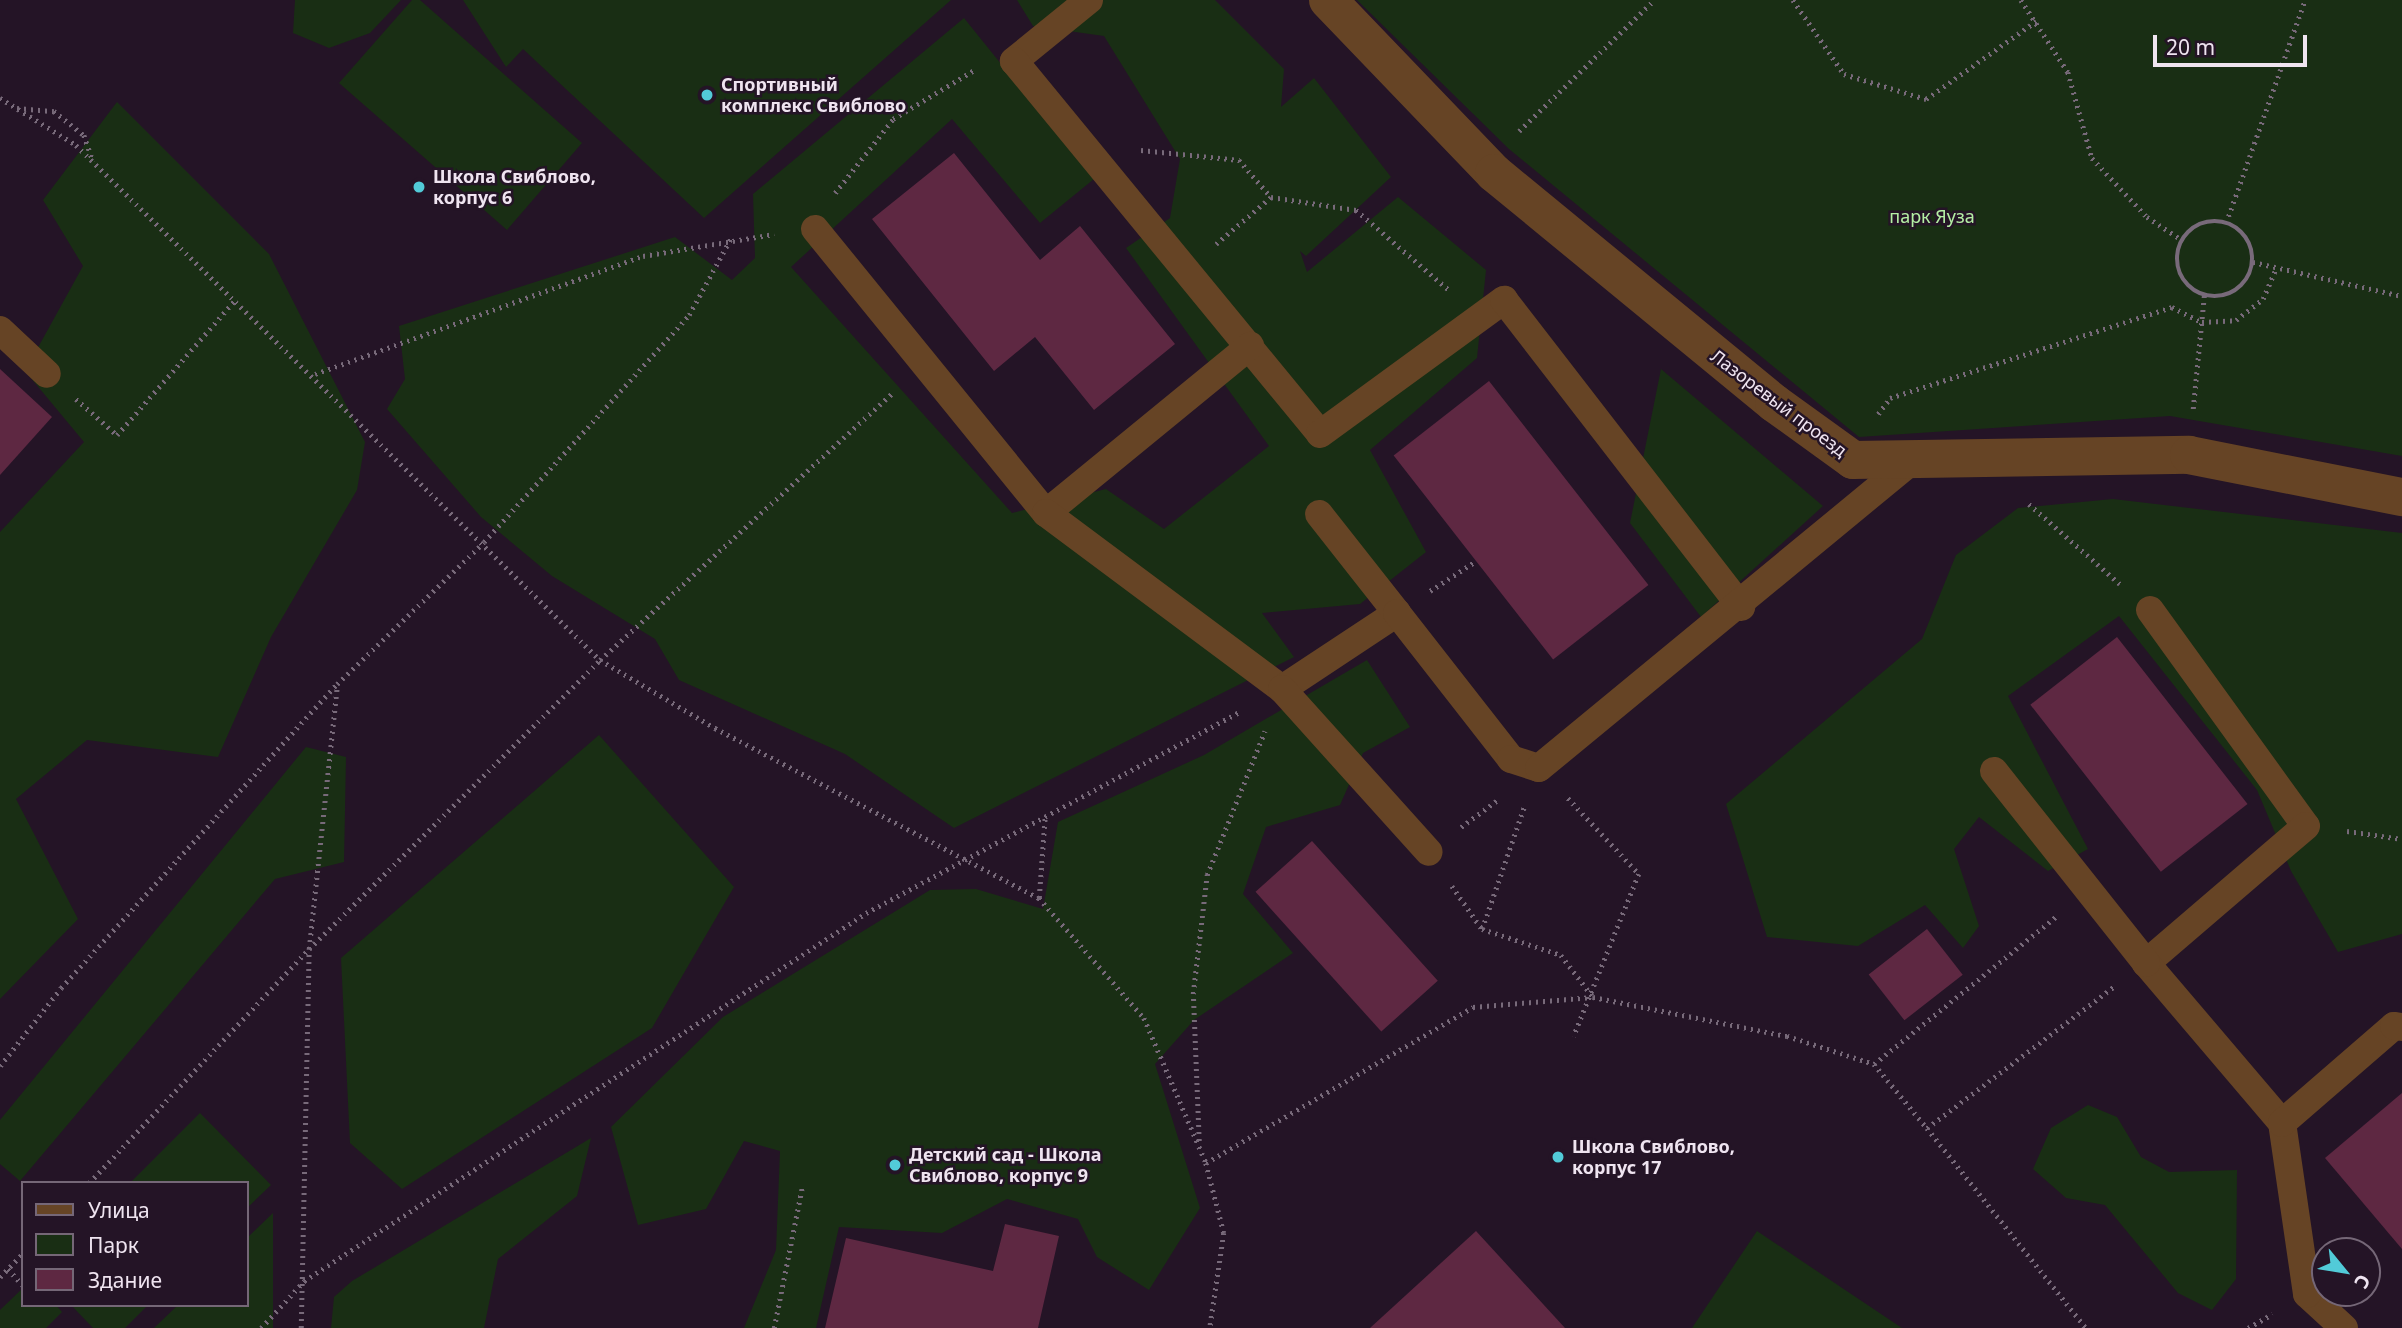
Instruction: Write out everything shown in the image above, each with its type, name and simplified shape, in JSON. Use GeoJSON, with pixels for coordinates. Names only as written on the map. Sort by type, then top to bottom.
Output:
{"type":"FeatureCollection","features":[{"type":"Feature","properties":{"kind":"street","name":"Лазоревый проезд"},"geometry":{"type":"LineString","coordinates":[[1328,0],[1494,173],[1774,403],[1853,460],[2189,455],[2402,497]]}},
{"type":"Feature","properties":{"kind":"lane"},"geometry":{"type":"LineString","coordinates":[[1089,0],[1014,61],[1320,434],[1504,300],[1741,607]]}},
{"type":"Feature","properties":{"kind":"lane"},"geometry":{"type":"LineString","coordinates":[[816,229],[923,365],[1046,513],[1282,689],[1429,852]]}},
{"type":"Feature","properties":{"kind":"lane"},"geometry":{"type":"LineString","coordinates":[[0,330],[47,374]]}},
{"type":"Feature","properties":{"kind":"lane"},"geometry":{"type":"LineString","coordinates":[[1046,513],[1250,346]]}},
{"type":"Feature","properties":{"kind":"lane"},"geometry":{"type":"LineString","coordinates":[[1319,514],[1511,759],[1539,768],[1741,607],[1914,459]]}},
{"type":"Feature","properties":{"kind":"lane"},"geometry":{"type":"LineString","coordinates":[[2146,963],[2306,825],[2150,610]]}},
{"type":"Feature","properties":{"kind":"lane"},"geometry":{"type":"LineString","coordinates":[[1282,689],[1397,613]]}},
{"type":"Feature","properties":{"kind":"lane"},"geometry":{"type":"LineString","coordinates":[[1994,771],[2091,888],[2146,963],[2282,1123],[2307,1294],[2344,1328]]}},
{"type":"Feature","properties":{"kind":"lane"},"geometry":{"type":"LineString","coordinates":[[2282,1123],[2394,1026],[2402,1027]]}},
{"type":"Feature","properties":{"kind":"path"},"geometry":{"type":"LineString","coordinates":[[1511,139],[1654,0]]}},
{"type":"Feature","properties":{"kind":"path"},"geometry":{"type":"LineString","coordinates":[[1793,0],[1844,74],[1926,99],[2036,21]]}},
{"type":"Feature","properties":{"kind":"path"},"geometry":{"type":"LineString","coordinates":[[2021,0],[2068,72],[2092,158],[2147,217],[2182,240]]}},
{"type":"Feature","properties":{"kind":"path"},"geometry":{"type":"LineString","coordinates":[[2226,223],[2305,0]]}},
{"type":"Feature","properties":{"kind":"path"},"geometry":{"type":"LineString","coordinates":[[315,374],[643,256],[731,239],[816,229],[840,182],[893,119],[981,66],[1014,61]]}},
{"type":"Feature","properties":{"kind":"path"},"geometry":{"type":"LineString","coordinates":[[0,97],[94,163],[315,374],[600,660],[715,729],[1039,898],[1144,1018],[1199,1145],[1224,1233],[1210,1328]]}},
{"type":"Feature","properties":{"kind":"path"},"geometry":{"type":"LineString","coordinates":[[16,108],[54,111],[84,135],[94,163]]}},
{"type":"Feature","properties":{"kind":"path"},"geometry":{"type":"LineString","coordinates":[[1081,144],[1239,160],[1270,197],[1356,210],[1481,317]]}},
{"type":"Feature","properties":{"kind":"path"},"geometry":{"type":"LineString","coordinates":[[1186,271],[1270,197]]}},
{"type":"Feature","properties":{"kind":"path"},"geometry":{"type":"LineString","coordinates":[[2204,296],[2179,273],[2182,240],[2194,228],[2226,223],[2241,231],[2253,262]]}},
{"type":"Feature","properties":{"kind":"path"},"geometry":{"type":"LineString","coordinates":[[0,1066],[61,988],[337,684],[484,542],[689,316],[731,239]]}},
{"type":"Feature","properties":{"kind":"path"},"geometry":{"type":"LineString","coordinates":[[2253,262],[2402,296]]}},
{"type":"Feature","properties":{"kind":"path"},"geometry":{"type":"LineString","coordinates":[[2204,296],[2237,291],[2253,262]]}},
{"type":"Feature","properties":{"kind":"path"},"geometry":{"type":"LineString","coordinates":[[1875,417],[1890,398],[2172,307],[2202,322],[2250,312],[2276,268]]}},
{"type":"Feature","properties":{"kind":"path"},"geometry":{"type":"LineString","coordinates":[[2189,455],[2204,296]]}},
{"type":"Feature","properties":{"kind":"path"},"geometry":{"type":"LineString","coordinates":[[47,374],[117,435],[236,299]]}},
{"type":"Feature","properties":{"kind":"path"},"geometry":{"type":"LineString","coordinates":[[91,1181],[309,949],[600,660],[923,365]]}},
{"type":"Feature","properties":{"kind":"path"},"geometry":{"type":"LineString","coordinates":[[1975,457],[2150,610]]}},
{"type":"Feature","properties":{"kind":"path"},"geometry":{"type":"LineString","coordinates":[[1397,613],[1476,561]]}},
{"type":"Feature","properties":{"kind":"path"},"geometry":{"type":"LineString","coordinates":[[301,1328],[309,949],[337,684]]}},
{"type":"Feature","properties":{"kind":"path"},"geometry":{"type":"LineString","coordinates":[[261,1328],[304,1281],[866,912],[1282,689]]}},
{"type":"Feature","properties":{"kind":"path"},"geometry":{"type":"LineString","coordinates":[[1199,1145],[1193,994],[1207,875],[1282,689]]}},
{"type":"Feature","properties":{"kind":"path"},"geometry":{"type":"LineString","coordinates":[[1539,768],[1639,874],[1593,997],[1573,1036]]}},
{"type":"Feature","properties":{"kind":"path"},"geometry":{"type":"LineString","coordinates":[[1461,827],[1509,791]]}},
{"type":"Feature","properties":{"kind":"path"},"geometry":{"type":"LineString","coordinates":[[1482,929],[1524,806]]}},
{"type":"Feature","properties":{"kind":"path"},"geometry":{"type":"LineString","coordinates":[[1039,898],[1045,816]]}},
{"type":"Feature","properties":{"kind":"path"},"geometry":{"type":"LineString","coordinates":[[2306,825],[2402,839]]}},
{"type":"Feature","properties":{"kind":"path"},"geometry":{"type":"LineString","coordinates":[[1429,852],[1482,929],[1561,955],[1593,997]]}},
{"type":"Feature","properties":{"kind":"path"},"geometry":{"type":"LineString","coordinates":[[1874,1065],[2091,888]]}},
{"type":"Feature","properties":{"kind":"path"},"geometry":{"type":"LineString","coordinates":[[1927,1128],[2146,963]]}},
{"type":"Feature","properties":{"kind":"path"},"geometry":{"type":"LineString","coordinates":[[1206,1163],[1473,1006],[1593,997],[1787,1036],[1874,1065],[2086,1328]]}},
{"type":"Feature","properties":{"kind":"path"},"geometry":{"type":"LineString","coordinates":[[774,1328],[802,1188]]}},
{"type":"Feature","properties":{"kind":"path"},"geometry":{"type":"LineString","coordinates":[[0,1277],[21,1255]]}},
{"type":"Feature","properties":{"kind":"path"},"geometry":{"type":"LineString","coordinates":[[8,1269],[21,1283]]}},
{"type":"Feature","properties":{"kind":"green space"},"geometry":{"type":"Polygon","coordinates":[[[295,0],[401,0],[370,33],[329,48],[293,33],[295,0]]]}},
{"type":"Feature","properties":{"kind":"green space"},"geometry":{"type":"Polygon","coordinates":[[[412,0],[420,0],[582,143],[507,230],[339,83],[412,0]]]}},
{"type":"Feature","properties":{"kind":"green space","name":"Спортивный комплекс Свиблово"},"geometry":{"type":"Polygon","coordinates":[[[463,0],[951,0],[704,218],[523,49],[506,67],[463,0]]]}},
{"type":"Feature","properties":{"kind":"green space"},"geometry":{"type":"Polygon","coordinates":[[[1017,0],[1215,0],[1284,69],[1281,107],[1314,78],[1391,177],[1306,256],[1300,251],[1307,272],[1398,197],[1486,270],[1477,358],[1370,450],[1426,552],[1360,604],[1262,613],[1294,657],[954,828],[845,754],[679,680],[655,639],[552,576],[481,517],[387,409],[405,379],[399,326],[675,237],[732,280],[755,258],[753,194],[964,18],[1094,179],[1040,223],[952,119],[791,267],[1012,513],[1106,489],[1164,529],[1269,446],[1126,248],[1170,218],[1180,159],[1104,36],[1033,26],[1017,0]]]}},
{"type":"Feature","properties":{"kind":"green space","name":"парк Яуза"},"geometry":{"type":"Polygon","coordinates":[[[1357,0],[2402,0],[2402,456],[2170,416],[1859,437],[1509,149],[1357,0]]]}},
{"type":"Feature","properties":{"kind":"green space"},"geometry":{"type":"Polygon","coordinates":[[[117,102],[269,254],[365,442],[357,490],[271,637],[218,757],[87,740],[16,799],[78,919],[0,999],[0,532],[84,442],[25,371],[83,266],[43,200],[117,102]]]}},
{"type":"Feature","properties":{"kind":"green space"},"geometry":{"type":"Polygon","coordinates":[[[1661,369],[1823,506],[1701,617],[1630,523],[1661,369]]]}},
{"type":"Feature","properties":{"kind":"green space"},"geometry":{"type":"Polygon","coordinates":[[[2113,499],[2402,533],[2402,934],[2338,952],[2291,871],[2257,790],[2119,616],[2008,696],[2088,849],[2048,871],[1979,817],[1954,849],[1979,926],[1963,948],[1925,905],[1858,946],[1767,937],[1726,804],[1922,639],[1956,555],[2018,508],[2113,499]]]}},
{"type":"Feature","properties":{"kind":"green space"},"geometry":{"type":"Polygon","coordinates":[[[1367,660],[1410,727],[1363,753],[1340,805],[1266,827],[1243,894],[1293,953],[1194,1020],[1155,1064],[1200,1208],[1149,1290],[1097,1257],[1078,1219],[1007,1199],[942,1233],[839,1227],[816,1328],[744,1328],[776,1250],[780,1151],[744,1141],[706,1209],[638,1225],[611,1127],[723,1017],[930,890],[976,889],[1043,909],[1058,822],[1204,755],[1367,660]]]}},
{"type":"Feature","properties":{"kind":"green space"},"geometry":{"type":"Polygon","coordinates":[[[599,735],[734,887],[652,1028],[402,1189],[350,1143],[341,958],[599,735]]]}},
{"type":"Feature","properties":{"kind":"green space"},"geometry":{"type":"Polygon","coordinates":[[[306,747],[346,757],[344,862],[275,879],[20,1181],[0,1164],[0,1120],[306,747]]]}},
{"type":"Feature","properties":{"kind":"green space"},"geometry":{"type":"Polygon","coordinates":[[[2088,1105],[2117,1117],[2141,1157],[2169,1172],[2237,1170],[2236,1279],[2212,1310],[2178,1293],[2105,1205],[2066,1198],[2033,1169],[2051,1128],[2088,1105]]]}},
{"type":"Feature","properties":{"kind":"green space"},"geometry":{"type":"Polygon","coordinates":[[[200,1113],[271,1185],[248,1207],[248,1181],[132,1181],[200,1113]]]}},
{"type":"Feature","properties":{"kind":"green space"},"geometry":{"type":"Polygon","coordinates":[[[591,1138],[577,1196],[498,1259],[484,1328],[331,1328],[334,1297],[352,1281],[591,1138]]]}},
{"type":"Feature","properties":{"kind":"green space"},"geometry":{"type":"Polygon","coordinates":[[[273,1213],[273,1328],[154,1328],[176,1307],[248,1307],[248,1237],[273,1213]]]}},
{"type":"Feature","properties":{"kind":"green space"},"geometry":{"type":"Polygon","coordinates":[[[1757,1231],[1902,1328],[1692,1328],[1757,1231]]]}},
{"type":"Feature","properties":{"kind":"green space"},"geometry":{"type":"Polygon","coordinates":[[[21,1290],[21,1307],[58,1307],[62,1312],[46,1328],[0,1328],[0,1310],[21,1290]]]}},
{"type":"Feature","properties":{"kind":"green space"},"geometry":{"type":"Polygon","coordinates":[[[73,1307],[146,1307],[125,1328],[93,1328],[73,1307]]]}},
{"type":"Feature","properties":{"kind":"building"},"geometry":{"type":"Polygon","coordinates":[[[954,153],[1040,260],[1080,226],[1175,344],[1094,410],[1035,337],[994,371],[872,219],[954,153]]]}},
{"type":"Feature","properties":{"kind":"building"},"geometry":{"type":"Polygon","coordinates":[[[0,369],[52,417],[0,475],[0,369]]]}},
{"type":"Feature","properties":{"kind":"building"},"geometry":{"type":"Polygon","coordinates":[[[1489,381],[1648,585],[1553,660],[1394,455],[1489,381]]]}},
{"type":"Feature","properties":{"kind":"building"},"geometry":{"type":"Polygon","coordinates":[[[2117,637],[2248,804],[2161,872],[2030,705],[2117,637]]]}},
{"type":"Feature","properties":{"kind":"building"},"geometry":{"type":"Polygon","coordinates":[[[1312,841],[1438,981],[1381,1032],[1256,892],[1312,841]]]}},
{"type":"Feature","properties":{"kind":"building"},"geometry":{"type":"Polygon","coordinates":[[[1927,929],[1963,975],[1904,1020],[1869,975],[1927,929]]]}},
{"type":"Feature","properties":{"kind":"building"},"geometry":{"type":"Polygon","coordinates":[[[2402,1093],[2402,1249],[2325,1158],[2402,1093]]]}},
{"type":"Feature","properties":{"kind":"building"},"geometry":{"type":"Polygon","coordinates":[[[1005,1224],[1059,1236],[1038,1328],[825,1328],[846,1238],[993,1271],[1005,1224]]]}},
{"type":"Feature","properties":{"kind":"building"},"geometry":{"type":"Polygon","coordinates":[[[1476,1231],[1565,1328],[1370,1328],[1476,1231]]]}},
{"type":"Feature","properties":{"kind":"place","name":"Спортивный комплекс Свиблово"},"geometry":{"type":"Point","coordinates":[707,95]}},
{"type":"Feature","properties":{"kind":"place","name":"Школа Свиблово, корпус 6"},"geometry":{"type":"Point","coordinates":[419,187]}},
{"type":"Feature","properties":{"kind":"place","name":"Школа Свиблово, корпус 17"},"geometry":{"type":"Point","coordinates":[1558,1157]}},
{"type":"Feature","properties":{"kind":"place","name":"Детский сад - Школа Свиблово, корпус 9"},"geometry":{"type":"Point","coordinates":[895,1165]}}]}
